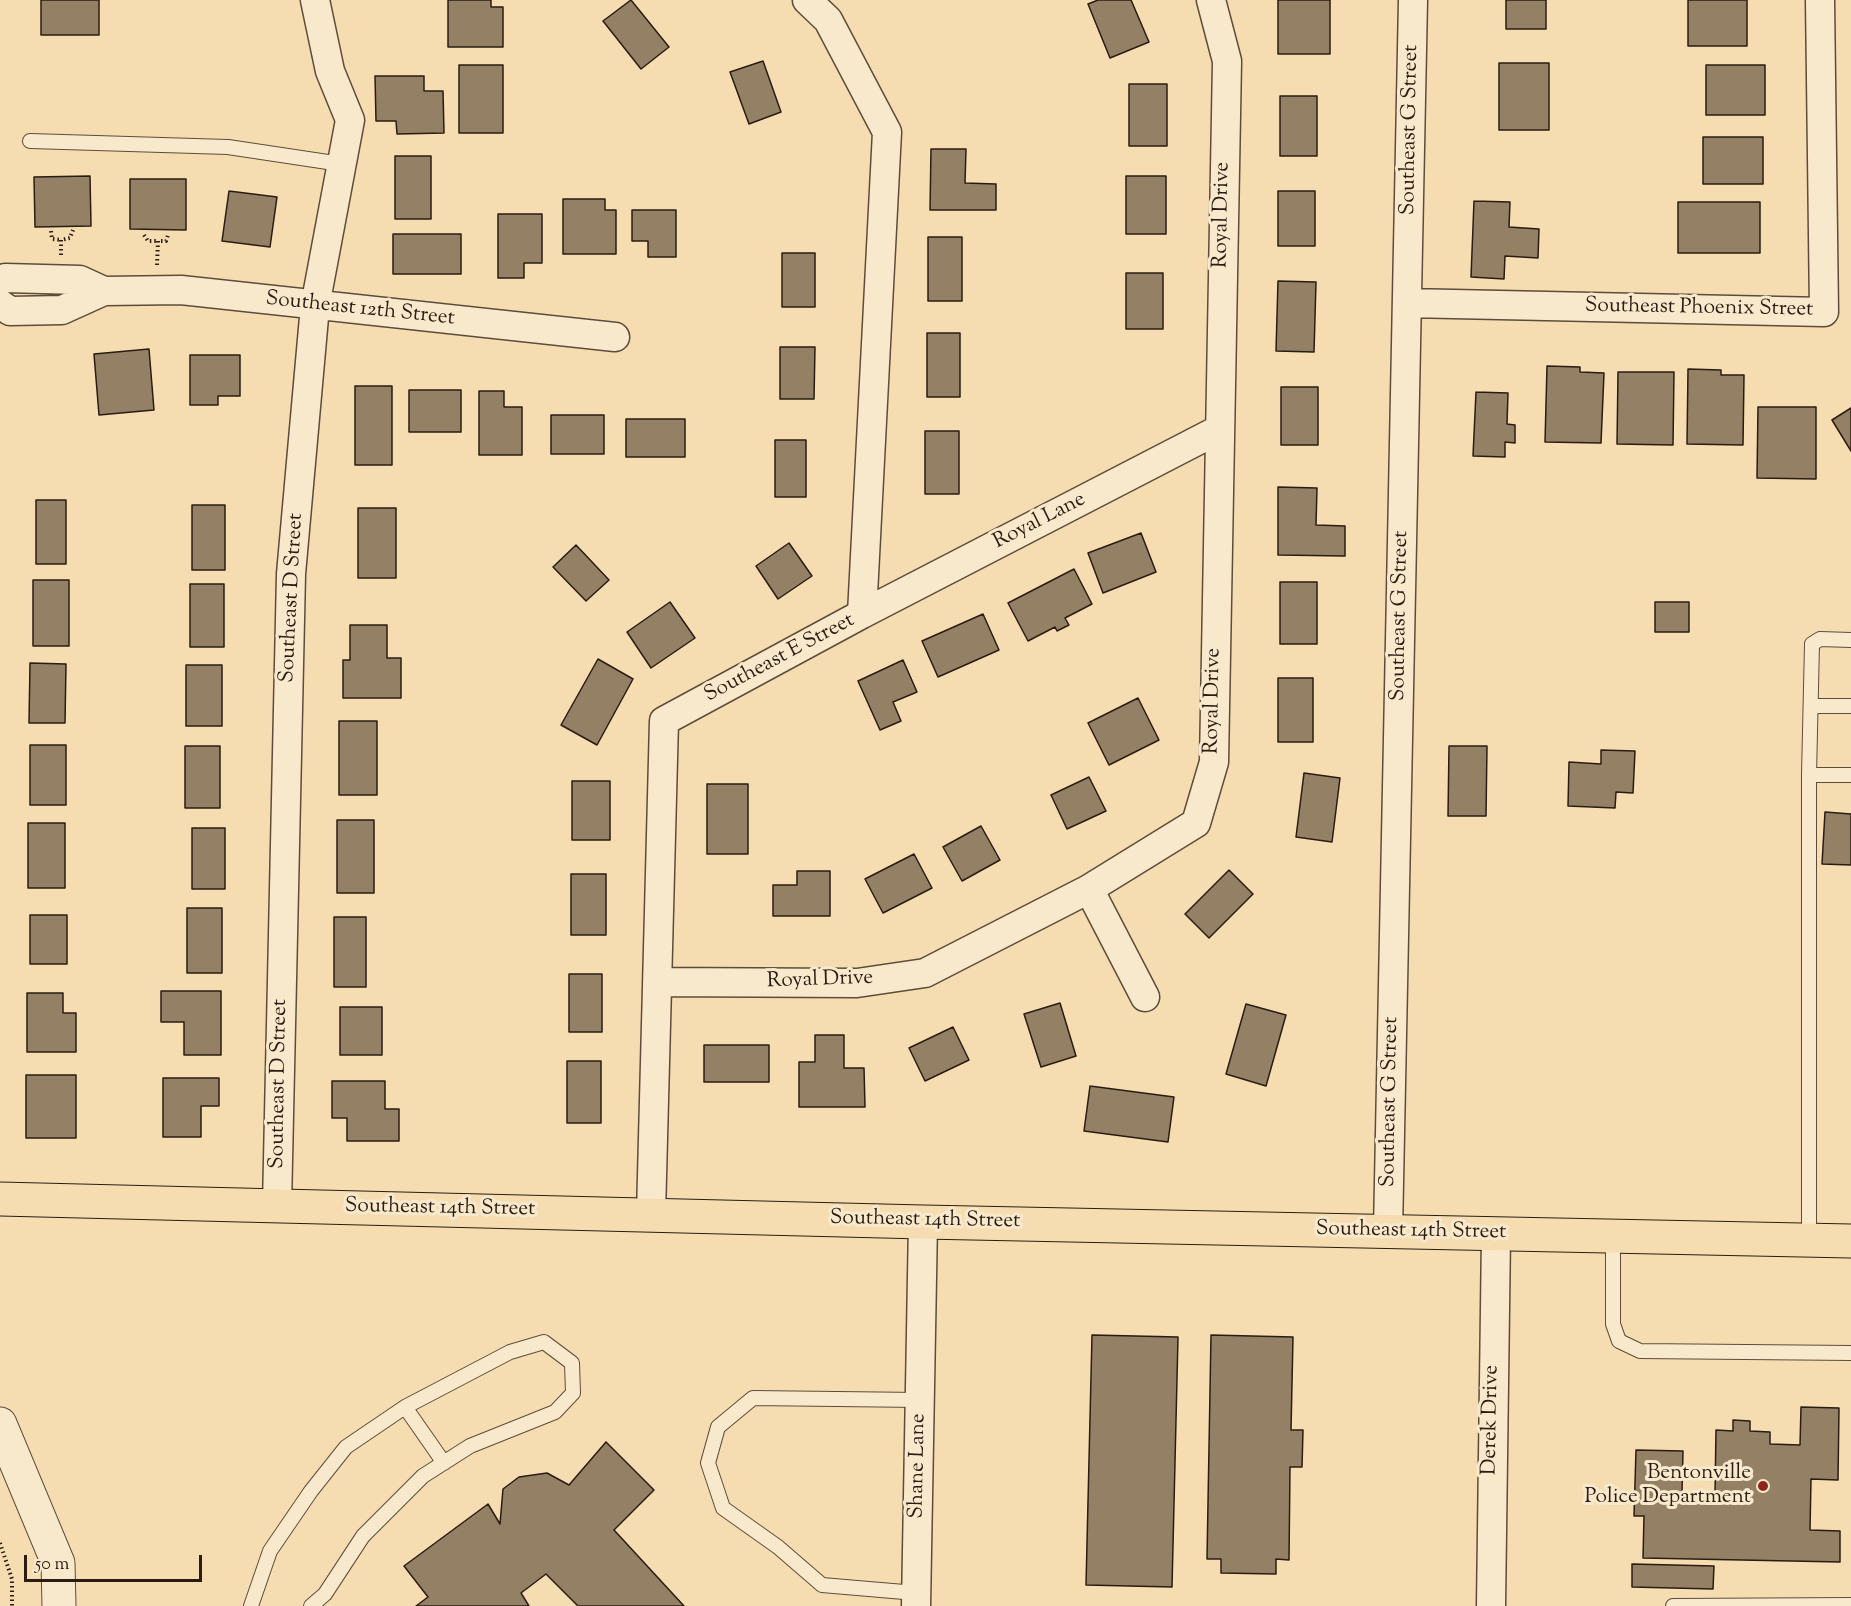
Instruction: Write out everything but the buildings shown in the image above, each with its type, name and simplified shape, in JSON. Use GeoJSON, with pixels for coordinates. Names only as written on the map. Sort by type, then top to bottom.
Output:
{"type":"FeatureCollection","features":[{"type":"Feature","properties":{"kind":"main road","name":"Southeast 14th Street"},"geometry":{"type":"LineString","coordinates":[[0,1198],[923,1222],[1851,1240]]}},
{"type":"Feature","properties":{"kind":"street","name":"Southeast D Street"},"geometry":{"type":"LineString","coordinates":[[277,1205],[291,574],[315,306],[350,120],[330,71],[315,0]]}},
{"type":"Feature","properties":{"kind":"street","name":"Southeast E Street"},"geometry":{"type":"LineString","coordinates":[[651,1214],[664,722],[862,614],[887,132],[828,20],[807,0]]}},
{"type":"Feature","properties":{"kind":"street","name":"Royal Drive"},"geometry":{"type":"LineString","coordinates":[[657,982],[857,983],[925,973],[1089,889],[1197,824],[1214,762],[1218,430],[1227,61],[1211,0]]}},
{"type":"Feature","properties":{"kind":"street","name":"Southeast G Street"},"geometry":{"type":"LineString","coordinates":[[1388,1231],[1413,0]]}},
{"type":"Feature","properties":{"kind":"street","name":"Southeast Phoenix Street"},"geometry":{"type":"LineString","coordinates":[[1407,303],[1824,312],[1820,0]]}},
{"type":"Feature","properties":{"kind":"street","name":"Southeast 12th Street"},"geometry":{"type":"LineString","coordinates":[[0,280],[5,278],[80,279],[104,291]]}},
{"type":"Feature","properties":{"kind":"street","name":"Southeast 12th Street"},"geometry":{"type":"LineString","coordinates":[[0,304],[10,311],[63,310],[104,291],[181,290],[615,338]]}},
{"type":"Feature","properties":{"kind":"street","name":"Royal Lane"},"geometry":{"type":"LineString","coordinates":[[862,614],[1218,430]]}},
{"type":"Feature","properties":{"kind":"street"},"geometry":{"type":"LineString","coordinates":[[1089,889],[1145,997]]}},
{"type":"Feature","properties":{"kind":"street","name":"Shane Lane"},"geometry":{"type":"LineString","coordinates":[[916,1600],[923,1222]]}},
{"type":"Feature","properties":{"kind":"street","name":"Derek Drive"},"geometry":{"type":"LineString","coordinates":[[1491,1606],[1496,1234]]}},
{"type":"Feature","properties":{"kind":"street"},"geometry":{"type":"LineString","coordinates":[[0,1424],[58,1563],[58,1606]]}},
{"type":"Feature","properties":{"kind":"lane"},"geometry":{"type":"LineString","coordinates":[[30,141],[228,147],[341,164]]}},
{"type":"Feature","properties":{"kind":"lane"},"geometry":{"type":"LineString","coordinates":[[1809,1240],[1809,775],[1812,644],[1821,639],[1851,640]]}},
{"type":"Feature","properties":{"kind":"lane"},"geometry":{"type":"LineString","coordinates":[[1810,706],[1851,706]]}},
{"type":"Feature","properties":{"kind":"lane"},"geometry":{"type":"LineString","coordinates":[[1809,775],[1851,775]]}},
{"type":"Feature","properties":{"kind":"lane"},"geometry":{"type":"LineString","coordinates":[[1613,1236],[1613,1324],[1619,1341],[1640,1351],[1851,1353]]}},
{"type":"Feature","properties":{"kind":"lane"},"geometry":{"type":"LineString","coordinates":[[250,1606],[270,1551],[311,1491],[346,1447],[405,1407],[510,1352],[544,1342],[572,1363],[573,1393],[555,1412],[470,1446],[423,1476],[363,1536],[325,1594],[311,1606]]}},
{"type":"Feature","properties":{"kind":"lane"},"geometry":{"type":"LineString","coordinates":[[916,1600],[822,1585],[778,1547],[723,1508],[708,1463],[718,1427],[753,1398],[920,1400]]}},
{"type":"Feature","properties":{"kind":"lane"},"geometry":{"type":"LineString","coordinates":[[405,1407],[444,1463]]}},
{"type":"Feature","properties":{"kind":"lane"},"geometry":{"type":"LineString","coordinates":[[1673,1606],[1851,1605]]}},
{"type":"Feature","properties":{"kind":"path"},"geometry":{"type":"LineString","coordinates":[[51,231],[52,239],[61,240]]}},
{"type":"Feature","properties":{"kind":"path"},"geometry":{"type":"LineString","coordinates":[[144,236],[148,241],[166,241],[168,235]]}},
{"type":"Feature","properties":{"kind":"path"},"geometry":{"type":"LineString","coordinates":[[156,291],[158,241]]}},
{"type":"Feature","properties":{"kind":"path"},"geometry":{"type":"LineString","coordinates":[[0,1543],[12,1579],[12,1606]]}},
{"type":"Feature","properties":{"kind":"place","name":"Bentonville Police Department"},"geometry":{"type":"Point","coordinates":[1763,1486]}}]}
